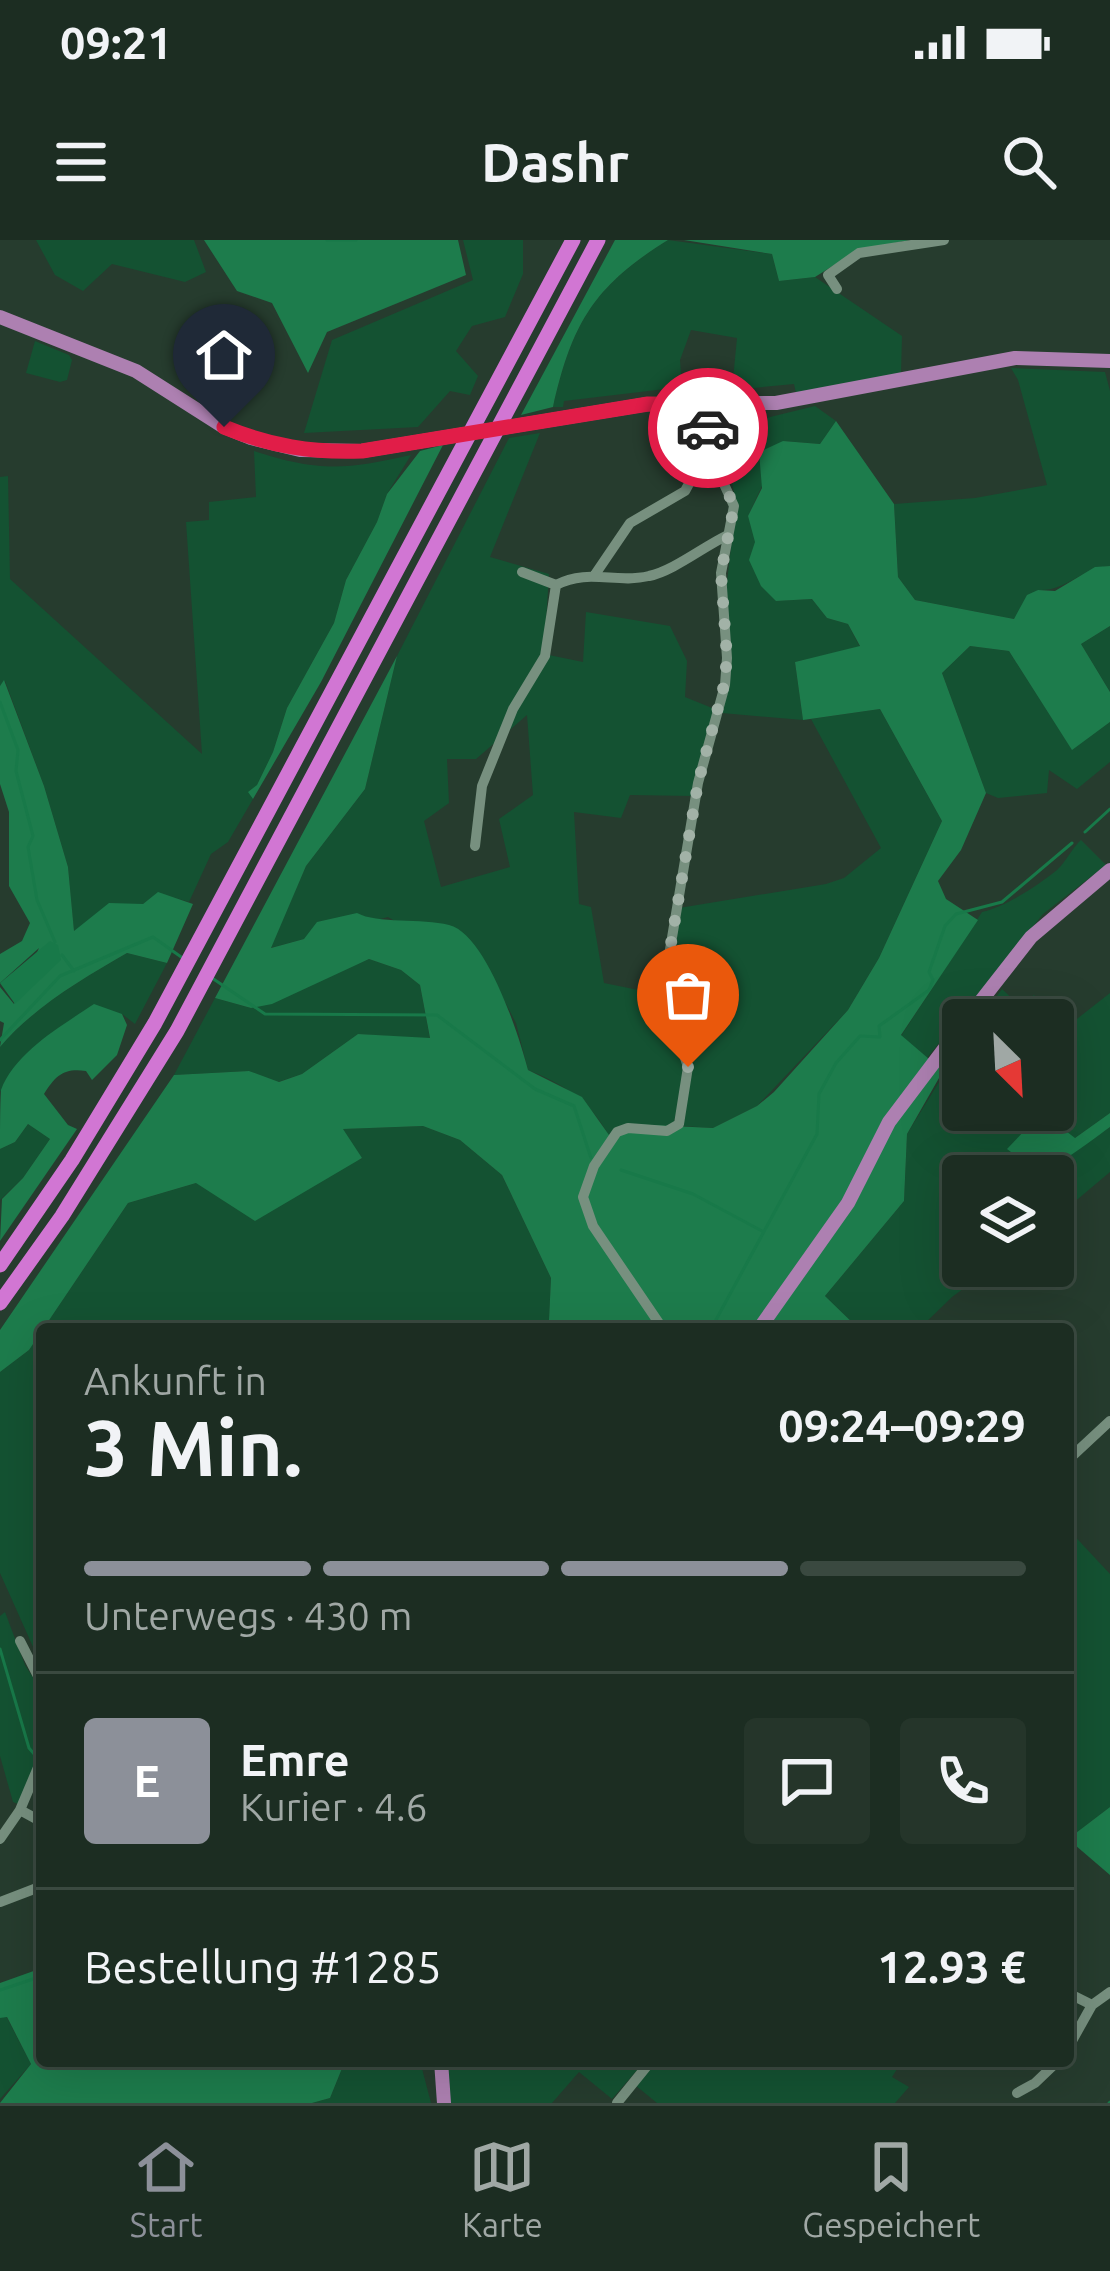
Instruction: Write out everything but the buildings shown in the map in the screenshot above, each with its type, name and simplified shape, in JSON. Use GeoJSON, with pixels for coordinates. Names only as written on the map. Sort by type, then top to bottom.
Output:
{"type":"FeatureCollection","features":[{"type":"Feature","properties":{"kind":"highway"},"geometry":{"type":"LineString","coordinates":[[0,1265],[134,1058],[573,240]]}},
{"type":"Feature","properties":{"kind":"highway"},"geometry":{"type":"LineString","coordinates":[[0,1303],[155,1070],[598,240]]}},
{"type":"Feature","properties":{"kind":"main road"},"geometry":{"type":"LineString","coordinates":[[0,317],[136,371],[224,427],[268,444],[344,452],[648,404],[776,404],[1015,358],[1110,361]]}},
{"type":"Feature","properties":{"kind":"main road"},"geometry":{"type":"LineString","coordinates":[[983,999],[1046,922],[1110,870]]}},
{"type":"Feature","properties":{"kind":"main road"},"geometry":{"type":"LineString","coordinates":[[763,1323],[848,1203],[889,1122],[942,1051]]}},
{"type":"Feature","properties":{"kind":"main road"},"geometry":{"type":"LineString","coordinates":[[441,2067],[444,2103]]}},
{"type":"Feature","properties":{"kind":"street"},"geometry":{"type":"LineString","coordinates":[[837,289],[828,275],[859,254],[944,240]]}},
{"type":"Feature","properties":{"kind":"street"},"geometry":{"type":"LineString","coordinates":[[659,1323],[593,1226],[583,1197],[594,1166],[617,1132],[628,1128],[667,1131],[681,1118],[688,1067],[663,991],[698,783],[727,670],[721,586],[734,506],[708,449],[708,405]]}},
{"type":"Feature","properties":{"kind":"street"},"geometry":{"type":"LineString","coordinates":[[596,573],[630,523],[685,491],[708,449]]}},
{"type":"Feature","properties":{"kind":"street"},"geometry":{"type":"LineString","coordinates":[[522,572],[556,585],[596,573],[626,579],[651,576],[726,536]]}},
{"type":"Feature","properties":{"kind":"street"},"geometry":{"type":"LineString","coordinates":[[475,846],[482,786],[513,709],[545,656],[556,585]]}},
{"type":"Feature","properties":{"kind":"street"},"geometry":{"type":"LineString","coordinates":[[1074,1454],[1110,1421]]}},
{"type":"Feature","properties":{"kind":"street"},"geometry":{"type":"LineString","coordinates":[[20,1641],[36,1672]]}},
{"type":"Feature","properties":{"kind":"street"},"geometry":{"type":"LineString","coordinates":[[0,1839],[20,1810],[36,1772]]}},
{"type":"Feature","properties":{"kind":"street"},"geometry":{"type":"LineString","coordinates":[[20,1810],[36,1819]]}},
{"type":"Feature","properties":{"kind":"street"},"geometry":{"type":"LineString","coordinates":[[0,1902],[36,1888]]}},
{"type":"Feature","properties":{"kind":"street"},"geometry":{"type":"LineString","coordinates":[[1074,2037],[1092,2005],[1110,1992]]}},
{"type":"Feature","properties":{"kind":"street"},"geometry":{"type":"LineString","coordinates":[[1074,1996],[1092,2005]]}},
{"type":"Feature","properties":{"kind":"street"},"geometry":{"type":"LineString","coordinates":[[617,2103],[646,2067]]}},
{"type":"Feature","properties":{"kind":"street"},"geometry":{"type":"LineString","coordinates":[[1017,2093],[1052,2067]]}},
{"type":"Feature","properties":{"kind":"shaded area"},"geometry":{"type":"Polygon","coordinates":[[[36,240],[194,240],[206,272],[185,282],[112,264],[83,291],[55,275],[36,240]]]}},
{"type":"Feature","properties":{"kind":"shaded area"},"geometry":{"type":"Polygon","coordinates":[[[204,240],[458,240],[466,275],[327,332],[308,373],[272,303],[237,291],[204,240]]]}},
{"type":"Feature","properties":{"kind":"shaded area"},"geometry":{"type":"Polygon","coordinates":[[[463,240],[523,240],[523,274],[505,317],[472,326],[456,351],[478,376],[470,395],[450,391],[418,427],[304,433],[332,340],[473,280],[463,240]]]}},
{"type":"Feature","properties":{"kind":"shaded area"},"geometry":{"type":"Polygon","coordinates":[[[615,240],[668,240],[621,274],[590,309],[569,352],[553,407],[521,415],[615,240]]]}},
{"type":"Feature","properties":{"kind":"shaded area"},"geometry":{"type":"Polygon","coordinates":[[[668,240],[772,254],[779,281],[815,277],[902,336],[901,373],[796,393],[794,384],[732,390],[737,338],[691,330],[680,360],[682,387],[564,401],[563,407],[553,407],[569,352],[590,309],[621,274],[668,240]]]}},
{"type":"Feature","properties":{"kind":"shaded area"},"geometry":{"type":"Polygon","coordinates":[[[684,240],[910,240],[858,250],[815,277],[779,281],[772,254],[684,240]]]}},
{"type":"Feature","properties":{"kind":"shaded area"},"geometry":{"type":"Polygon","coordinates":[[[35,341],[69,355],[67,380],[26,373],[35,341]]]}},
{"type":"Feature","properties":{"kind":"shaded area"},"geometry":{"type":"Polygon","coordinates":[[[1011,368],[1105,372],[1110,391],[1110,566],[1038,590],[1014,619],[915,600],[898,577],[894,504],[975,498],[1047,485],[1011,368]]]}},
{"type":"Feature","properties":{"kind":"shaded area"},"geometry":{"type":"Polygon","coordinates":[[[815,406],[836,421],[820,444],[783,441],[748,516],[776,601],[812,599],[827,618],[848,624],[860,647],[795,662],[803,720],[722,713],[725,599],[736,504],[731,477],[714,451],[715,420],[762,419],[815,406]]]}},
{"type":"Feature","properties":{"kind":"shaded area"},"geometry":{"type":"Polygon","coordinates":[[[836,421],[894,504],[898,577],[915,600],[1014,619],[1027,595],[1055,591],[1095,567],[1110,566],[1110,626],[1081,644],[1110,692],[1110,722],[1072,750],[1009,651],[970,646],[942,673],[986,793],[961,850],[938,881],[946,899],[978,920],[901,1035],[942,1073],[907,1134],[904,1201],[825,1296],[853,1323],[547,1323],[551,1278],[502,1175],[460,1140],[423,1126],[343,1129],[362,1158],[255,1221],[196,1183],[128,1203],[47,1323],[36,1323],[36,1340],[29,1350],[0,1372],[0,1330],[174,1075],[249,1071],[279,1082],[302,1074],[358,1034],[430,1038],[420,985],[401,970],[369,959],[272,1004],[251,1008],[215,998],[397,656],[365,789],[306,866],[271,948],[304,939],[317,922],[357,913],[376,919],[438,923],[463,932],[499,988],[528,1070],[582,1097],[609,1135],[631,1124],[713,1128],[757,1106],[848,1010],[879,958],[942,821],[880,709],[803,720],[795,662],[860,646],[848,624],[827,618],[812,599],[776,601],[761,586],[749,560],[755,542],[748,516],[762,488],[759,452],[783,441],[820,444],[836,421]]]}},
{"type":"Feature","properties":{"kind":"shaded area"},"geometry":{"type":"Polygon","coordinates":[[[540,433],[490,557],[549,574],[544,654],[583,662],[586,612],[670,626],[687,661],[685,697],[717,710],[694,796],[630,795],[621,818],[574,812],[579,904],[591,907],[604,983],[658,994],[683,1058],[684,1080],[673,1126],[609,1136],[575,1096],[528,1070],[516,1023],[493,979],[388,917],[270,948],[306,866],[365,789],[397,656],[509,438],[540,433]],[[527,715],[476,759],[447,759],[449,803],[424,821],[441,887],[510,867],[499,819],[533,795],[527,715]]]}},
{"type":"Feature","properties":{"kind":"shaded area"},"geometry":{"type":"Polygon","coordinates":[[[443,445],[321,682],[253,799],[248,792],[257,785],[287,708],[334,623],[346,580],[387,494],[420,451],[443,445]]]}},
{"type":"Feature","properties":{"kind":"shaded area"},"geometry":{"type":"Polygon","coordinates":[[[254,451],[297,463],[332,466],[411,455],[346,580],[334,623],[287,708],[273,752],[249,792],[253,799],[228,842],[211,854],[189,902],[158,893],[143,904],[106,910],[74,932],[68,867],[44,786],[5,681],[0,686],[0,477],[8,476],[10,579],[202,754],[186,522],[209,520],[209,502],[256,497],[254,451]]]}},
{"type":"Feature","properties":{"kind":"shaded area"},"geometry":{"type":"Polygon","coordinates":[[[1110,626],[1110,692],[1081,644],[1110,626]]]}},
{"type":"Feature","properties":{"kind":"shaded area"},"geometry":{"type":"Polygon","coordinates":[[[970,646],[1009,651],[1072,749],[1110,722],[1110,762],[1077,789],[1049,770],[1047,793],[998,798],[986,793],[942,673],[970,646]]]}},
{"type":"Feature","properties":{"kind":"shaded area"},"geometry":{"type":"Polygon","coordinates":[[[4,680],[68,867],[74,931],[109,903],[143,904],[158,892],[193,904],[167,963],[127,953],[43,1007],[0,1047],[4,1023],[0,1021],[0,987],[14,1004],[39,948],[0,983],[0,954],[22,941],[30,923],[9,886],[9,812],[0,784],[0,686],[4,680]]]}},
{"type":"Feature","properties":{"kind":"shaded area"},"geometry":{"type":"Polygon","coordinates":[[[880,709],[942,821],[879,958],[848,1010],[757,1106],[713,1128],[682,1126],[692,1066],[666,994],[679,908],[826,884],[844,878],[881,848],[811,719],[880,709]]]}},
{"type":"Feature","properties":{"kind":"shaded area"},"geometry":{"type":"Polygon","coordinates":[[[1081,840],[1106,865],[1043,914],[975,999],[942,999],[942,1039],[927,1058],[901,1036],[982,912],[1011,900],[1060,867],[1081,840]]]}},
{"type":"Feature","properties":{"kind":"shaded area"},"geometry":{"type":"Polygon","coordinates":[[[50,941],[58,945],[61,960],[15,1004],[0,983],[50,941]]]}},
{"type":"Feature","properties":{"kind":"shaded area"},"geometry":{"type":"Polygon","coordinates":[[[127,953],[167,963],[135,1024],[122,1014],[21,1061],[0,1092],[0,1047],[43,1007],[127,953]]]}},
{"type":"Feature","properties":{"kind":"shaded area"},"geometry":{"type":"Polygon","coordinates":[[[369,959],[401,970],[420,985],[430,1039],[358,1034],[302,1074],[278,1082],[249,1071],[174,1075],[215,998],[251,1008],[369,959]]]}},
{"type":"Feature","properties":{"kind":"shaded area"},"geometry":{"type":"Polygon","coordinates":[[[1002,989],[1013,999],[995,999],[1002,989]]]}},
{"type":"Feature","properties":{"kind":"shaded area"},"geometry":{"type":"Polygon","coordinates":[[[1110,993],[1110,1113],[1075,1138],[1027,1155],[942,1155],[942,1287],[966,1287],[925,1323],[853,1323],[825,1296],[904,1201],[907,1134],[942,1077],[942,1131],[1074,1131],[1074,1021],[1110,993]]]}},
{"type":"Feature","properties":{"kind":"shaded area"},"geometry":{"type":"Polygon","coordinates":[[[94,1004],[122,1014],[127,1025],[117,1055],[92,1080],[86,1071],[66,1072],[44,1094],[68,1125],[77,1129],[0,1241],[2,1199],[50,1139],[28,1124],[15,1142],[0,1149],[1,1090],[28,1052],[94,1004]]]}},
{"type":"Feature","properties":{"kind":"shaded area"},"geometry":{"type":"Polygon","coordinates":[[[1110,1113],[1110,1127],[1070,1155],[1015,1155],[1007,1149],[1024,1131],[1066,1131],[1075,1138],[1110,1113]]]}},
{"type":"Feature","properties":{"kind":"shaded area"},"geometry":{"type":"Polygon","coordinates":[[[28,1124],[50,1139],[23,1178],[0,1200],[0,1149],[15,1142],[28,1124]]]}},
{"type":"Feature","properties":{"kind":"shaded area"},"geometry":{"type":"Polygon","coordinates":[[[423,1126],[460,1140],[502,1175],[551,1278],[547,1323],[47,1323],[128,1203],[196,1183],[362,1159],[342,1129],[423,1126]]]}},
{"type":"Feature","properties":{"kind":"shaded area"},"geometry":{"type":"Polygon","coordinates":[[[1110,1127],[1110,1172],[1074,1202],[1074,1155],[1066,1155],[1110,1127]]]}},
{"type":"Feature","properties":{"kind":"shaded area"},"geometry":{"type":"Polygon","coordinates":[[[36,1339],[36,1651],[0,1573],[0,1372],[36,1339]]]}},
{"type":"Feature","properties":{"kind":"shaded area"},"geometry":{"type":"Polygon","coordinates":[[[1074,1535],[1110,1574],[1110,1807],[1074,1834],[1074,1535]]]}},
{"type":"Feature","properties":{"kind":"shaded area"},"geometry":{"type":"Polygon","coordinates":[[[5,1612],[36,1682],[36,1762],[18,1804],[13,1802],[0,1756],[0,1616],[5,1612]]]}},
{"type":"Feature","properties":{"kind":"shaded area"},"geometry":{"type":"Polygon","coordinates":[[[1110,1807],[1110,1875],[1074,1844],[1074,1834],[1110,1807]]]}},
{"type":"Feature","properties":{"kind":"shaded area"},"geometry":{"type":"Polygon","coordinates":[[[36,1970],[36,2067],[343,2067],[330,2098],[312,2103],[0,2103],[31,2064],[7,2017],[0,2018],[0,1983],[36,1970]]]}},
{"type":"Feature","properties":{"kind":"shaded area"},"geometry":{"type":"Polygon","coordinates":[[[6,2016],[31,2064],[0,2099],[0,2018],[6,2016]]]}},
{"type":"Feature","properties":{"kind":"shaded area"},"geometry":{"type":"Polygon","coordinates":[[[343,2067],[422,2067],[431,2103],[312,2103],[330,2098],[343,2067]]]}},
{"type":"Feature","properties":{"kind":"shaded area"},"geometry":{"type":"Polygon","coordinates":[[[447,2067],[640,2067],[612,2099],[579,2072],[552,2103],[449,2103],[447,2067]]]}},
{"type":"Feature","properties":{"kind":"shaded area"},"geometry":{"type":"Polygon","coordinates":[[[650,2067],[898,2067],[892,2077],[909,2087],[895,2103],[657,2103],[635,2085],[650,2067]]]}},
{"type":"Feature","properties":{"kind":"waterway"},"geometry":{"type":"LineString","coordinates":[[327,240],[356,240]]}},
{"type":"Feature","properties":{"kind":"waterway"},"geometry":{"type":"LineString","coordinates":[[0,702],[18,750],[16,771],[33,836],[28,847],[37,900],[55,942]]}},
{"type":"Feature","properties":{"kind":"waterway"},"geometry":{"type":"LineString","coordinates":[[1085,832],[1110,809]]}},
{"type":"Feature","properties":{"kind":"waterway"},"geometry":{"type":"LineString","coordinates":[[714,1323],[817,1134],[819,1094],[836,1063],[860,1036],[880,1037],[879,1026],[929,990],[933,980],[929,972],[945,926],[956,914],[1002,902],[1072,843]]}},
{"type":"Feature","properties":{"kind":"waterway"},"geometry":{"type":"LineString","coordinates":[[0,1040],[60,976],[153,937],[184,959]]}},
{"type":"Feature","properties":{"kind":"waterway"},"geometry":{"type":"LineString","coordinates":[[62,955],[74,971]]}},
{"type":"Feature","properties":{"kind":"waterway"},"geometry":{"type":"LineString","coordinates":[[212,978],[265,1014],[437,1015],[535,1089],[574,1106],[591,1158]]}},
{"type":"Feature","properties":{"kind":"waterway"},"geometry":{"type":"LineString","coordinates":[[621,1170],[693,1194],[762,1231]]}},
{"type":"Feature","properties":{"kind":"waterway"},"geometry":{"type":"LineString","coordinates":[[0,1649],[35,1755]]}},
{"type":"Feature","properties":{"kind":"waterway"},"geometry":{"type":"LineString","coordinates":[[0,1990],[36,1978]]}},
{"type":"Feature","properties":{"kind":"way so far"},"geometry":{"type":"LineString","coordinates":[[688,1067],[663,991],[698,783],[724,685],[727,658],[721,573],[734,506],[708,449],[708,428]]}},
{"type":"Feature","properties":{"kind":"route"},"geometry":{"type":"LineString","coordinates":[[224,427],[268,444],[324,452],[362,451],[648,404],[708,405],[708,428]]}}]}
